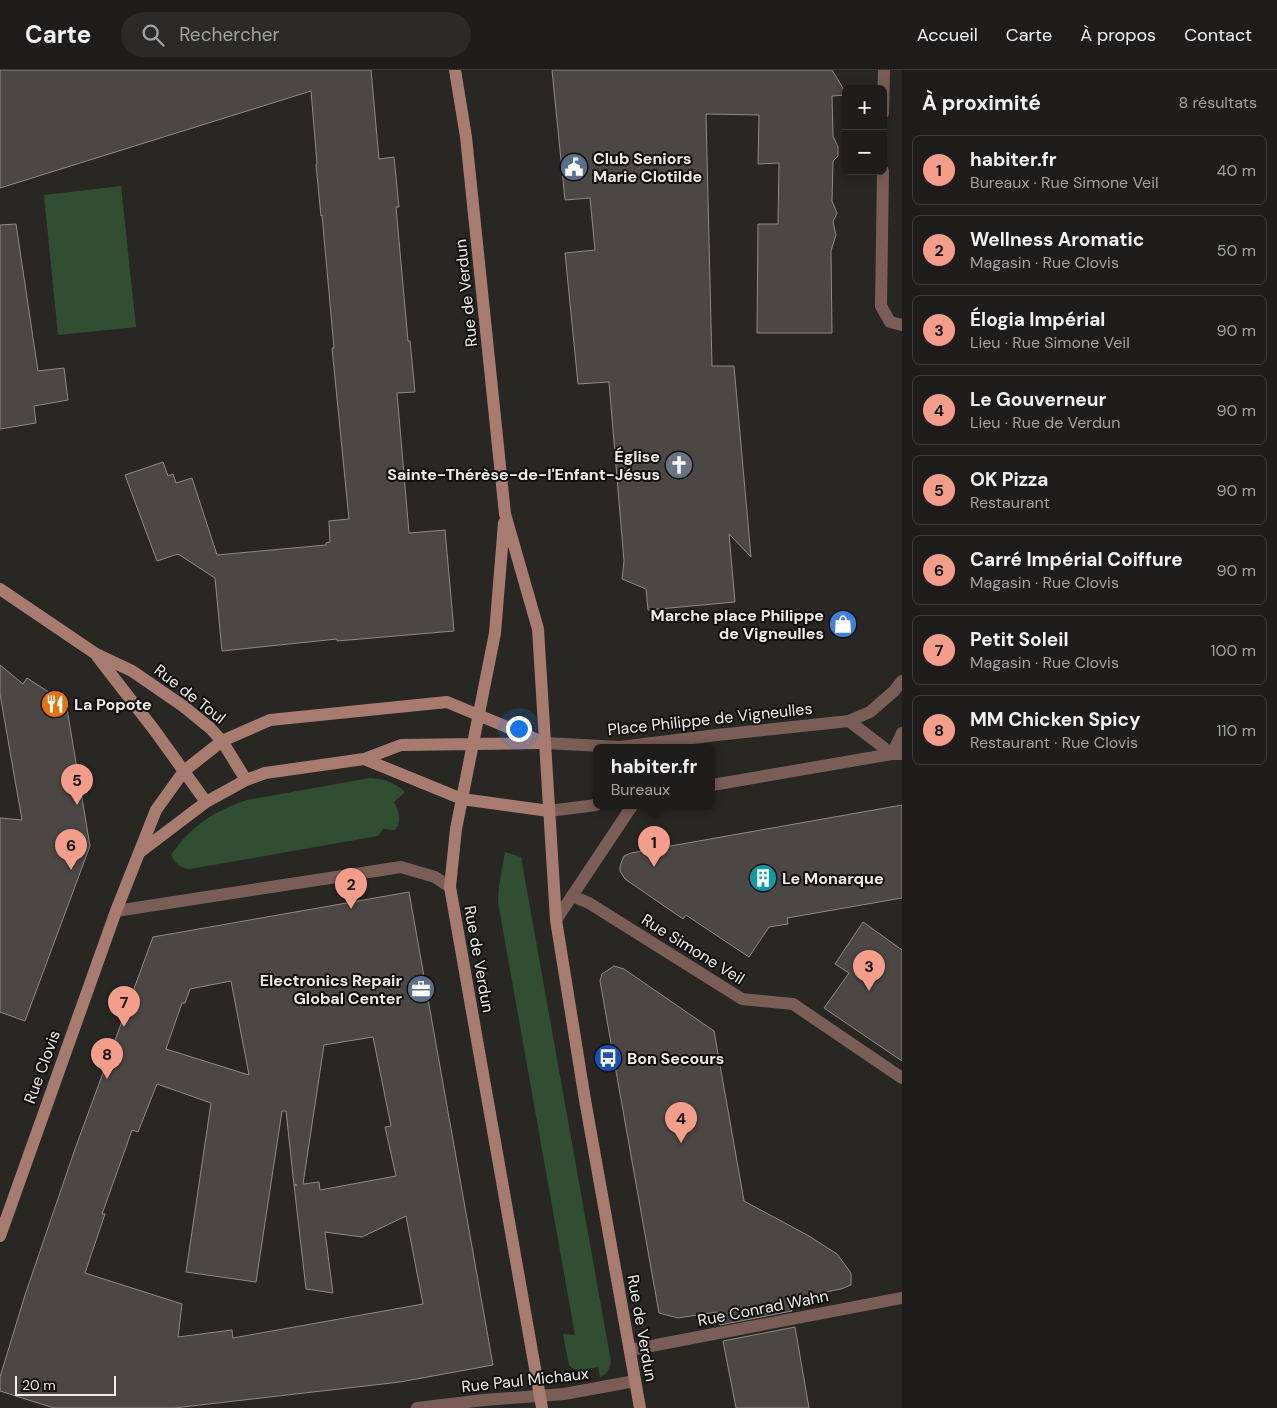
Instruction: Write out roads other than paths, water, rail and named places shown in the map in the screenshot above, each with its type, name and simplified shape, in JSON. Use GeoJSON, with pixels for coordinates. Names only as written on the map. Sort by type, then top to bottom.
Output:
{"type":"FeatureCollection","features":[{"type":"Feature","properties":{"kind":"main road","name":"Rue de Verdun"},"geometry":{"type":"LineString","coordinates":[[456,70],[467,147],[505,514],[538,629],[556,920],[640,1408]]}},
{"type":"Feature","properties":{"kind":"main road","name":"Rue de Verdun"},"geometry":{"type":"LineString","coordinates":[[505,514],[495,633],[456,829],[450,887],[541,1402]]}},
{"type":"Feature","properties":{"kind":"main road","name":"Rue de Toul"},"geometry":{"type":"LineString","coordinates":[[0,589],[96,654],[139,676],[183,706],[210,728],[222,741],[246,780]]}},
{"type":"Feature","properties":{"kind":"main road","name":"Rue de Toul"},"geometry":{"type":"LineString","coordinates":[[96,654],[156,731],[206,802]]}},
{"type":"Feature","properties":{"kind":"main road","name":"Rue Clovis"},"geometry":{"type":"LineString","coordinates":[[0,1236],[116,910],[156,810],[184,771],[222,741],[270,720],[448,702],[545,743]]}},
{"type":"Feature","properties":{"kind":"main road"},"geometry":{"type":"LineString","coordinates":[[140,852],[206,802],[246,780],[265,773],[364,759],[401,745],[545,743]]}},
{"type":"Feature","properties":{"kind":"main road"},"geometry":{"type":"LineString","coordinates":[[364,759],[462,799],[549,811]]}},
{"type":"Feature","properties":{"kind":"street"},"geometry":{"type":"LineString","coordinates":[[884,70],[884,85]]}},
{"type":"Feature","properties":{"kind":"street"},"geometry":{"type":"LineString","coordinates":[[883,175],[881,306],[890,322],[902,325]]}},
{"type":"Feature","properties":{"kind":"street","name":"Place Philippe de Vigneulles"},"geometry":{"type":"LineString","coordinates":[[644,744],[849,721],[870,712],[902,681]]}},
{"type":"Feature","properties":{"kind":"street"},"geometry":{"type":"LineString","coordinates":[[849,721],[897,754]]}},
{"type":"Feature","properties":{"kind":"street"},"geometry":{"type":"LineString","coordinates":[[897,754],[902,733]]}},
{"type":"Feature","properties":{"kind":"street","name":"Place Philippe de Vigneulles"},"geometry":{"type":"LineString","coordinates":[[545,743],[593,746]]}},
{"type":"Feature","properties":{"kind":"street"},"geometry":{"type":"LineString","coordinates":[[715,784],[897,754]]}},
{"type":"Feature","properties":{"kind":"street"},"geometry":{"type":"LineString","coordinates":[[549,811],[593,805]]}},
{"type":"Feature","properties":{"kind":"street"},"geometry":{"type":"LineString","coordinates":[[556,920],[630,809]]}},
{"type":"Feature","properties":{"kind":"street"},"geometry":{"type":"LineString","coordinates":[[116,910],[401,867],[436,878],[450,887]]}},
{"type":"Feature","properties":{"kind":"street","name":"Rue Simone Veil"},"geometry":{"type":"LineString","coordinates":[[572,896],[589,903],[742,999],[793,1004],[902,1078]]}},
{"type":"Feature","properties":{"kind":"street","name":"Rue Conrad Wahn"},"geometry":{"type":"LineString","coordinates":[[630,1350],[902,1298]]}},
{"type":"Feature","properties":{"kind":"street","name":"Rue Paul Michaux"},"geometry":{"type":"LineString","coordinates":[[417,1408],[484,1400],[541,1402],[635,1381]]}},
{"type":"Feature","properties":{"kind":"place","name":"Club Seniors Marie Clotilde"},"geometry":{"type":"Point","coordinates":[574,167]}},
{"type":"Feature","properties":{"kind":"place","name":"Église Sainte-Thérèse-de-l'Enfant-Jésus"},"geometry":{"type":"Point","coordinates":[679,465]}},
{"type":"Feature","properties":{"kind":"place","name":"Marche place Philippe de Vigneulles"},"geometry":{"type":"Point","coordinates":[843,624]}},
{"type":"Feature","properties":{"kind":"place","name":"La Popote"},"geometry":{"type":"Point","coordinates":[55,704]}},
{"type":"Feature","properties":{"kind":"place","name":"OK Pizza"},"geometry":{"type":"Point","coordinates":[77,805]}},
{"type":"Feature","properties":{"kind":"place","name":"habiter.fr"},"geometry":{"type":"Point","coordinates":[654,867]}},
{"type":"Feature","properties":{"kind":"place","name":"Carré Impérial Coiffure"},"geometry":{"type":"Point","coordinates":[71,870]}},
{"type":"Feature","properties":{"kind":"place","name":"Le Monarque"},"geometry":{"type":"Point","coordinates":[763,878]}},
{"type":"Feature","properties":{"kind":"place","name":"Wellness Aromatic"},"geometry":{"type":"Point","coordinates":[351,909]}},
{"type":"Feature","properties":{"kind":"place","name":"Electronics Repair Global Center"},"geometry":{"type":"Point","coordinates":[421,989]}},
{"type":"Feature","properties":{"kind":"place","name":"Élogia Impérial"},"geometry":{"type":"Point","coordinates":[869,991]}},
{"type":"Feature","properties":{"kind":"place","name":"Petit Soleil"},"geometry":{"type":"Point","coordinates":[124,1027]}},
{"type":"Feature","properties":{"kind":"place","name":"Bon Secours"},"geometry":{"type":"Point","coordinates":[608,1058]}},
{"type":"Feature","properties":{"kind":"place","name":"MM Chicken Spicy"},"geometry":{"type":"Point","coordinates":[107,1079]}},
{"type":"Feature","properties":{"kind":"place","name":"Le Gouverneur"},"geometry":{"type":"Point","coordinates":[681,1143]}}]}
